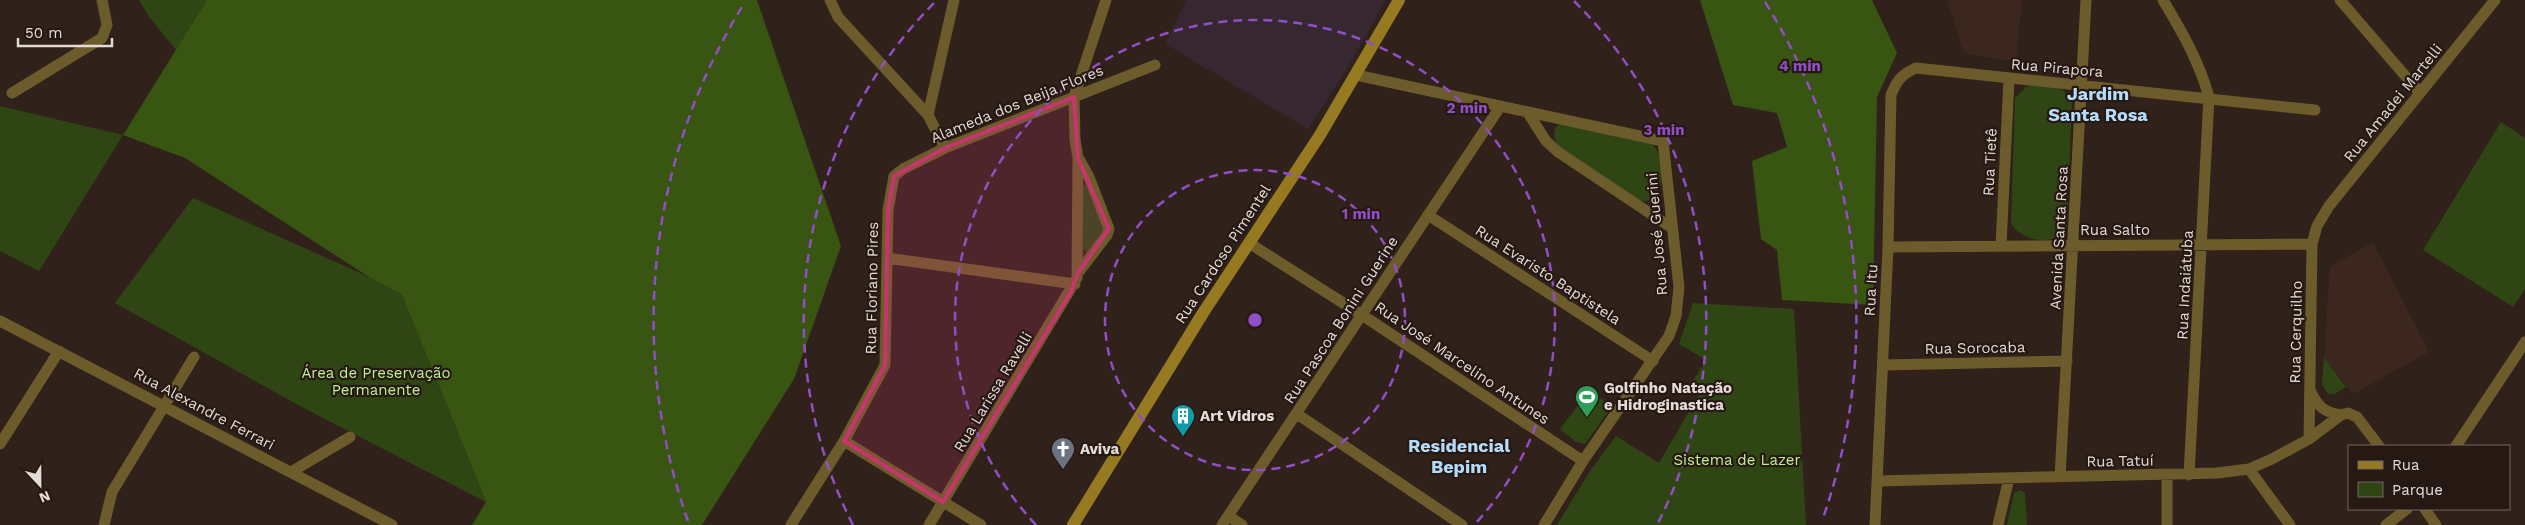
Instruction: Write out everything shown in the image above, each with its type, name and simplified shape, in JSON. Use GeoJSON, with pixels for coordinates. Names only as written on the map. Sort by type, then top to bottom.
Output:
{"type":"FeatureCollection","features":[{"type":"Feature","properties":{"kind":"street"},"geometry":{"type":"LineString","coordinates":[[12,93],[94,45],[102,38],[107,25],[102,0]]}},
{"type":"Feature","properties":{"kind":"street"},"geometry":{"type":"LineString","coordinates":[[830,0],[838,17],[928,115],[945,148]]}},
{"type":"Feature","properties":{"kind":"street"},"geometry":{"type":"LineString","coordinates":[[928,115],[954,0]]}},
{"type":"Feature","properties":{"kind":"street"},"geometry":{"type":"LineString","coordinates":[[1078,158],[1075,138],[1074,97],[1106,0]]}},
{"type":"Feature","properties":{"kind":"street","name":"Rua Cardoso Pimentel"},"geometry":{"type":"LineString","coordinates":[[1073,525],[1248,244],[1320,135],[1399,0]]}},
{"type":"Feature","properties":{"kind":"street"},"geometry":{"type":"LineString","coordinates":[[2162,0],[2193,49],[2210,97]]}},
{"type":"Feature","properties":{"kind":"street"},"geometry":{"type":"LineString","coordinates":[[2340,0],[2420,93]]}},
{"type":"Feature","properties":{"kind":"street","name":"Rua Amadei Martelli"},"geometry":{"type":"LineString","coordinates":[[2316,226],[2329,206],[2495,0]]}},
{"type":"Feature","properties":{"kind":"street","name":"Avenida Santa Rosa"},"geometry":{"type":"LineString","coordinates":[[2060,477],[2088,1]]}},
{"type":"Feature","properties":{"kind":"street","name":"Alameda dos Beija Flores"},"geometry":{"type":"LineString","coordinates":[[894,176],[903,169],[945,148],[1154,65]]}},
{"type":"Feature","properties":{"kind":"street","name":"Rua Pirapora"},"geometry":{"type":"LineString","coordinates":[[1916,68],[2009,79],[2210,97],[2315,110]]}},
{"type":"Feature","properties":{"kind":"street","name":"Rua Itu"},"geometry":{"type":"LineString","coordinates":[[1875,525],[1888,247],[1891,95],[1896,82],[1903,74],[1916,68]]}},
{"type":"Feature","properties":{"kind":"street"},"geometry":{"type":"LineString","coordinates":[[1356,75],[1528,113],[1546,141],[1558,152],[1672,228]]}},
{"type":"Feature","properties":{"kind":"street","name":"Rua Tietê"},"geometry":{"type":"LineString","coordinates":[[2001,246],[2009,79]]}},
{"type":"Feature","properties":{"kind":"street","name":"Rua Indaiátuba"},"geometry":{"type":"LineString","coordinates":[[2189,475],[2210,97]]}},
{"type":"Feature","properties":{"kind":"street","name":"Rua Pascoa Bonini Guerine"},"geometry":{"type":"LineString","coordinates":[[1225,520],[1500,106]]}},
{"type":"Feature","properties":{"kind":"street","name":"Rua José Guerini"},"geometry":{"type":"LineString","coordinates":[[1528,113],[1663,141],[1679,287],[1676,316],[1670,336],[1583,461],[1544,525]]}},
{"type":"Feature","properties":{"kind":"street","name":"Rua Larissa Ravelli"},"geometry":{"type":"LineString","coordinates":[[1078,158],[1089,177],[1109,229],[1107,235],[1078,273]]}},
{"type":"Feature","properties":{"kind":"street","name":"Rua Larissa Ravelli"},"geometry":{"type":"LineString","coordinates":[[929,525],[1075,284],[1078,273],[1076,244],[1078,158]]}},
{"type":"Feature","properties":{"kind":"street","name":"Rua Floriano Pires"},"geometry":{"type":"LineString","coordinates":[[791,525],[844,441],[885,365],[888,210],[894,176]]}},
{"type":"Feature","properties":{"kind":"street","name":"Rua Evaristo Baptistela"},"geometry":{"type":"LineString","coordinates":[[1428,215],[1653,361]]}},
{"type":"Feature","properties":{"kind":"street","name":"Rua Cerquilho"},"geometry":{"type":"LineString","coordinates":[[2309,439],[2312,244],[2316,226]]}},
{"type":"Feature","properties":{"kind":"street","name":"Rua José Marcelino Antunes"},"geometry":{"type":"LineString","coordinates":[[1248,244],[1362,315],[1583,461]]}},
{"type":"Feature","properties":{"kind":"street","name":"Rua Salto"},"geometry":{"type":"LineString","coordinates":[[1888,247],[2312,244]]}},
{"type":"Feature","properties":{"kind":"street"},"geometry":{"type":"LineString","coordinates":[[888,258],[1075,284]]}},
{"type":"Feature","properties":{"kind":"street","name":"Rua Alexandre Ferrari"},"geometry":{"type":"LineString","coordinates":[[0,321],[165,405],[392,525]]}},
{"type":"Feature","properties":{"kind":"street"},"geometry":{"type":"LineString","coordinates":[[2457,445],[2525,342]]}},
{"type":"Feature","properties":{"kind":"street"},"geometry":{"type":"LineString","coordinates":[[0,444],[59,351]]}},
{"type":"Feature","properties":{"kind":"street"},"geometry":{"type":"LineString","coordinates":[[104,525],[112,492],[194,357]]}},
{"type":"Feature","properties":{"kind":"street","name":"Rua Sorocaba"},"geometry":{"type":"LineString","coordinates":[[1883,365],[2067,361]]}},
{"type":"Feature","properties":{"kind":"street"},"geometry":{"type":"LineString","coordinates":[[2310,390],[2318,406],[2323,410],[2357,417],[2378,445]]}},
{"type":"Feature","properties":{"kind":"street"},"geometry":{"type":"LineString","coordinates":[[1297,414],[1462,525]]}},
{"type":"Feature","properties":{"kind":"street","name":"Rua Tatuí"},"geometry":{"type":"LineString","coordinates":[[1877,481],[2189,475],[2249,468],[2272,460],[2309,439],[2344,414]]}},
{"type":"Feature","properties":{"kind":"street"},"geometry":{"type":"LineString","coordinates":[[291,472],[350,437]]}},
{"type":"Feature","properties":{"kind":"street"},"geometry":{"type":"LineString","coordinates":[[844,441],[981,525]]}},
{"type":"Feature","properties":{"kind":"street"},"geometry":{"type":"LineString","coordinates":[[2249,468],[2290,525]]}},
{"type":"Feature","properties":{"kind":"street"},"geometry":{"type":"LineString","coordinates":[[2167,475],[2167,525]]}},
{"type":"Feature","properties":{"kind":"street"},"geometry":{"type":"LineString","coordinates":[[1998,525],[2008,478]]}},
{"type":"Feature","properties":{"kind":"street"},"geometry":{"type":"LineString","coordinates":[[2386,525],[2406,510]]}},
{"type":"Feature","properties":{"kind":"street"},"geometry":{"type":"LineString","coordinates":[[2425,510],[2436,525]]}},
{"type":"Feature","properties":{"kind":"street"},"geometry":{"type":"LineString","coordinates":[[1225,520],[1242,525]]}},
{"type":"Feature","properties":{"kind":"highlighted area"},"geometry":{"type":"Polygon","coordinates":[[[1074,97],[1078,158],[1109,229],[1078,273],[1071,292],[943,502],[844,441],[885,365],[888,210],[894,176],[945,148],[1074,97]]]}},
{"type":"Feature","properties":{"kind":"shaded area"},"geometry":{"type":"Polygon","coordinates":[[[1186,0],[1386,0],[1346,70],[1308,129],[1165,44],[1186,0]]]}},
{"type":"Feature","properties":{"kind":"shaded area"},"geometry":{"type":"Polygon","coordinates":[[[1947,0],[2022,0],[2016,62],[1964,53],[1947,0]]]}},
{"type":"Feature","properties":{"kind":"shaded area"},"geometry":{"type":"Polygon","coordinates":[[[2373,242],[2429,352],[2353,394],[2324,357],[2330,267],[2373,242]]]}},
{"type":"Feature","properties":{"kind":"green space"},"geometry":{"type":"Polygon","coordinates":[[[139,0],[207,0],[177,51],[150,18],[139,0]]]}},
{"type":"Feature","properties":{"kind":"green space"},"geometry":{"type":"Polygon","coordinates":[[[207,0],[757,0],[841,246],[794,379],[702,525],[472,525],[486,502],[402,295],[369,277],[185,158],[123,135],[207,0]]]}},
{"type":"Feature","properties":{"kind":"green space"},"geometry":{"type":"Polygon","coordinates":[[[1700,0],[1872,0],[1897,53],[1877,97],[1873,305],[1782,300],[1777,250],[1761,239],[1752,161],[1787,147],[1777,113],[1733,105],[1700,0]]]}},
{"type":"Feature","properties":{"kind":"green space"},"geometry":{"type":"Polygon","coordinates":[[[2037,84],[2062,90],[2072,102],[2067,226],[2063,233],[2049,240],[2040,240],[2023,235],[2011,223],[2015,98],[2026,87],[2037,84]]]}},
{"type":"Feature","properties":{"kind":"green space"},"geometry":{"type":"Polygon","coordinates":[[[0,106],[123,135],[39,271],[0,251],[0,106]]]}},
{"type":"Feature","properties":{"kind":"green space"},"geometry":{"type":"Polygon","coordinates":[[[1562,122],[1652,144],[1657,150],[1662,168],[1660,188],[1656,195],[1649,200],[1640,201],[1558,146],[1554,133],[1556,127],[1562,122]]]}},
{"type":"Feature","properties":{"kind":"green space"},"geometry":{"type":"Polygon","coordinates":[[[2501,122],[2525,138],[2525,289],[2513,307],[2423,250],[2501,122]]]}},
{"type":"Feature","properties":{"kind":"green space"},"geometry":{"type":"Polygon","coordinates":[[[1087,184],[1106,229],[1088,252],[1083,250],[1083,185],[1087,184]]]}},
{"type":"Feature","properties":{"kind":"green space","name":"Área de Preservação Permanente"},"geometry":{"type":"Polygon","coordinates":[[[193,198],[369,277],[402,295],[486,502],[300,406],[115,303],[193,198]]]}},
{"type":"Feature","properties":{"kind":"green space","name":"Sistema de Lazer"},"geometry":{"type":"Polygon","coordinates":[[[1693,303],[1794,309],[1806,525],[1557,525],[1590,471],[1616,436],[1659,463],[1700,393],[1690,386],[1706,360],[1679,344],[1693,303]]]}},
{"type":"Feature","properties":{"kind":"green space"},"geometry":{"type":"Polygon","coordinates":[[[2324,357],[2346,387],[2335,394],[2328,394],[2322,384],[2324,357]]]}},
{"type":"Feature","properties":{"kind":"green space","name":"Golfinho Natação e Hidroginastica"},"geometry":{"type":"Polygon","coordinates":[[[1589,391],[1612,406],[1585,444],[1576,442],[1560,429],[1589,391]]]}},
{"type":"Feature","properties":{"kind":"green space"},"geometry":{"type":"Polygon","coordinates":[[[2020,490],[2025,493],[2027,525],[2007,525],[2014,493],[2020,490]]]}},
{"type":"Feature","properties":{"kind":"place","name":"Golfinho Natação e Hidroginastica"},"geometry":{"type":"Point","coordinates":[1587,418]}},
{"type":"Feature","properties":{"kind":"place","name":"Art Vidros"},"geometry":{"type":"Point","coordinates":[1183,437]}},
{"type":"Feature","properties":{"kind":"place","name":"Aviva"},"geometry":{"type":"Point","coordinates":[1063,470]}},
{"type":"Feature","properties":{"kind":"district","name":"Jardim Santa Rosa"},"geometry":{"type":"Point","coordinates":[2098,104]}},
{"type":"Feature","properties":{"kind":"district","name":"Residencial Bepim"},"geometry":{"type":"Point","coordinates":[1459,456]}}]}
